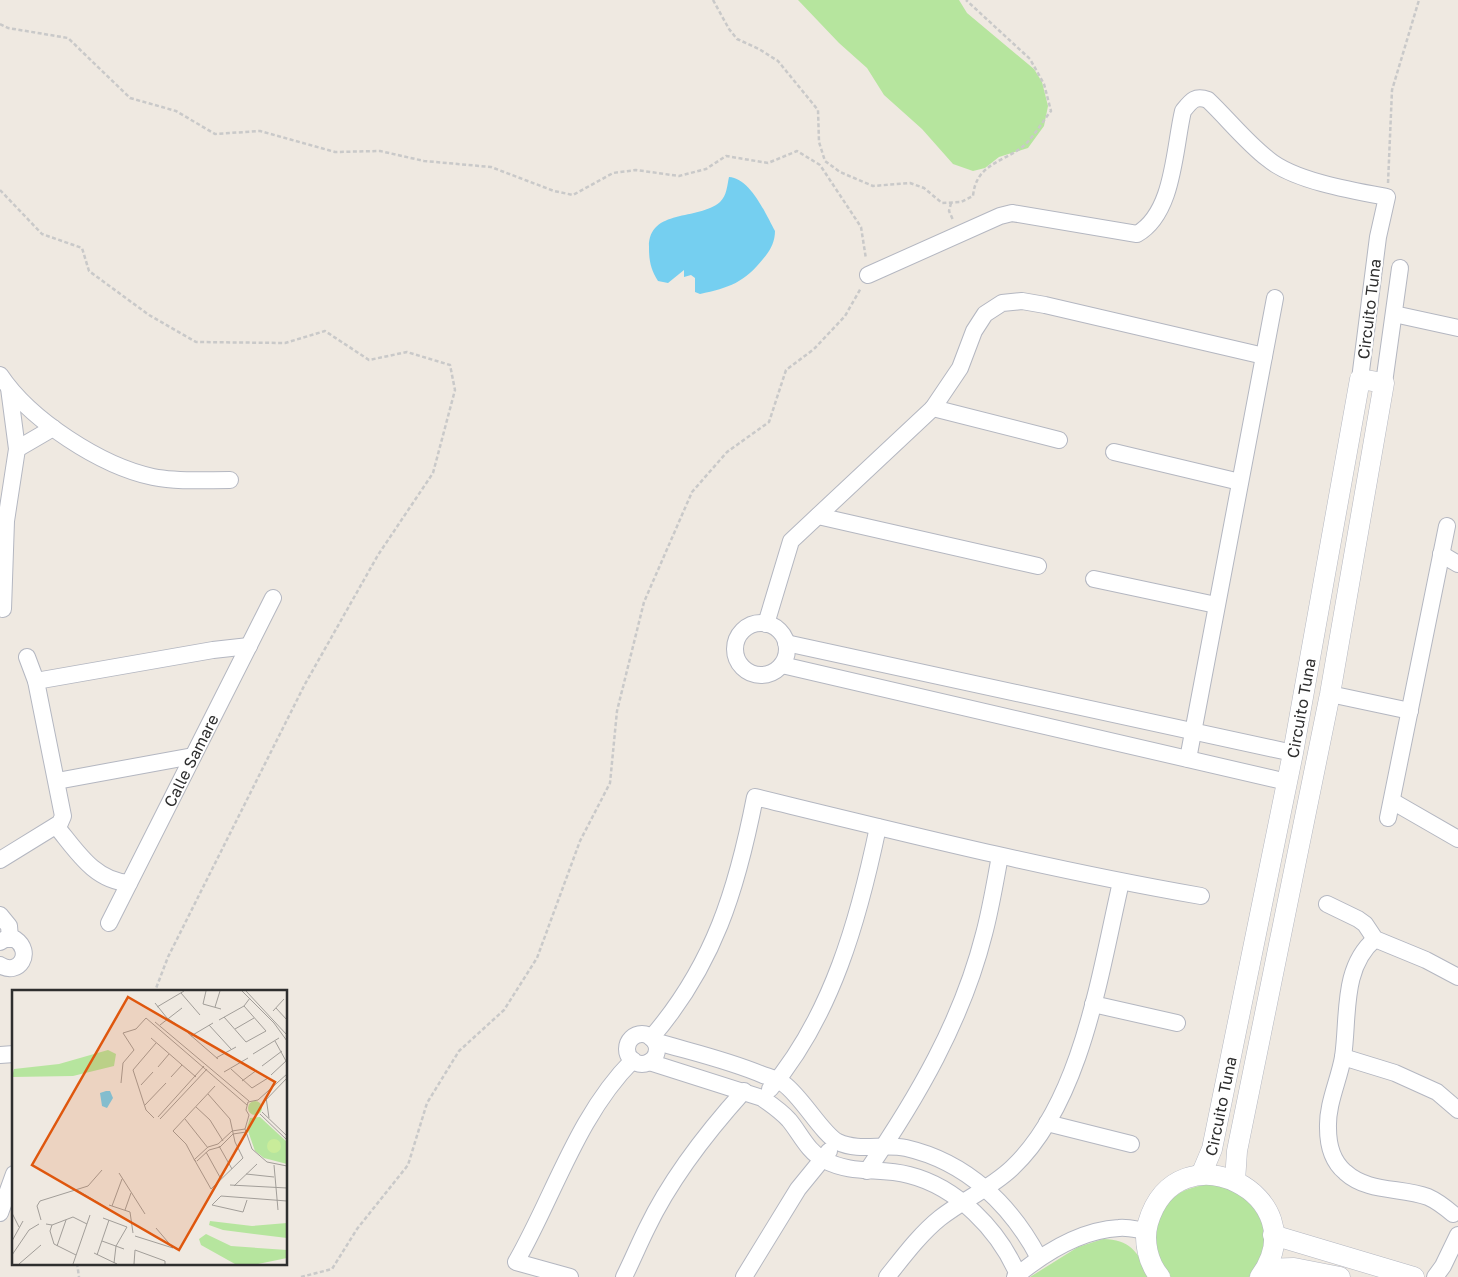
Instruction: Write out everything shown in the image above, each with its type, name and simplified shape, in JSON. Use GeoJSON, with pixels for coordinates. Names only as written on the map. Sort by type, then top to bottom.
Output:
{"type":"FeatureCollection","features":[{"type":"Feature","properties":{"kind":"street"},"geometry":{"type":"LineString","coordinates":[[868,275],[1000,216],[1012,213],[1138,234],[1144,230],[1162,208],[1183,111],[1192,100],[1200,97],[1208,100],[1268,160],[1280,168],[1334,188],[1387,197]]}},
{"type":"Feature","properties":{"kind":"street","name":"Circuito Tuna"},"geometry":{"type":"LineString","coordinates":[[1201,1175],[1212,1149],[1293,753],[1360,379],[1378,237],[1387,197]]}},
{"type":"Feature","properties":{"kind":"street","name":"Circuito Tuna"},"geometry":{"type":"LineString","coordinates":[[1235,1181],[1237,1151],[1330,694],[1384,383],[1400,268]]}},
{"type":"Feature","properties":{"kind":"street"},"geometry":{"type":"LineString","coordinates":[[1188,759],[1275,298]]}},
{"type":"Feature","properties":{"kind":"street"},"geometry":{"type":"LineString","coordinates":[[766,624],[791,541],[933,408],[960,368],[974,331],[985,314],[1002,303],[1022,301],[1045,305],[1264,356]]}},
{"type":"Feature","properties":{"kind":"street"},"geometry":{"type":"LineString","coordinates":[[1394,314],[1458,328]]}},
{"type":"Feature","properties":{"kind":"street"},"geometry":{"type":"LineString","coordinates":[[1360,379],[1384,383]]}},
{"type":"Feature","properties":{"kind":"street"},"geometry":{"type":"LineString","coordinates":[[4,382],[53,428],[75,444],[114,464],[154,477],[230,480]]}},
{"type":"Feature","properties":{"kind":"street"},"geometry":{"type":"LineString","coordinates":[[3,609],[6,521],[17,449],[4,382]]}},
{"type":"Feature","properties":{"kind":"street"},"geometry":{"type":"LineString","coordinates":[[933,408],[1059,440]]}},
{"type":"Feature","properties":{"kind":"street"},"geometry":{"type":"LineString","coordinates":[[17,449],[53,428]]}},
{"type":"Feature","properties":{"kind":"street"},"geometry":{"type":"LineString","coordinates":[[1114,452],[1240,482]]}},
{"type":"Feature","properties":{"kind":"street"},"geometry":{"type":"LineString","coordinates":[[818,516],[1038,566]]}},
{"type":"Feature","properties":{"kind":"street"},"geometry":{"type":"LineString","coordinates":[[1388,818],[1446,526]]}},
{"type":"Feature","properties":{"kind":"street"},"geometry":{"type":"LineString","coordinates":[[1441,554],[1458,564]]}},
{"type":"Feature","properties":{"kind":"street"},"geometry":{"type":"LineString","coordinates":[[1094,579],[1216,606]]}},
{"type":"Feature","properties":{"kind":"street","name":"Calle Samare"},"geometry":{"type":"LineString","coordinates":[[109,923],[273,598]]}},
{"type":"Feature","properties":{"kind":"street"},"geometry":{"type":"LineString","coordinates":[[752,624],[766,624],[779,630],[786,643],[786,658],[782,664],[770,673],[756,674],[743,667],[736,655],[735,647],[740,634],[752,624]]}},
{"type":"Feature","properties":{"kind":"street"},"geometry":{"type":"LineString","coordinates":[[786,643],[1293,753]]}},
{"type":"Feature","properties":{"kind":"street"},"geometry":{"type":"LineString","coordinates":[[36,680],[213,650],[249,646]]}},
{"type":"Feature","properties":{"kind":"street"},"geometry":{"type":"LineString","coordinates":[[0,860],[56,826],[63,816],[36,680],[27,657]]}},
{"type":"Feature","properties":{"kind":"street"},"geometry":{"type":"LineString","coordinates":[[782,664],[1287,782]]}},
{"type":"Feature","properties":{"kind":"street"},"geometry":{"type":"LineString","coordinates":[[1010,718],[1016,693]]}},
{"type":"Feature","properties":{"kind":"street"},"geometry":{"type":"LineString","coordinates":[[1330,694],[1410,711]]}},
{"type":"Feature","properties":{"kind":"street"},"geometry":{"type":"LineString","coordinates":[[1238,771],[1243,743]]}},
{"type":"Feature","properties":{"kind":"street"},"geometry":{"type":"LineString","coordinates":[[57,781],[193,756]]}},
{"type":"Feature","properties":{"kind":"street"},"geometry":{"type":"LineString","coordinates":[[650,1062],[656,1051],[653,1039],[697,974],[720,927],[742,861],[755,797],[1000,856],[1121,882],[1201,896]]}},
{"type":"Feature","properties":{"kind":"street"},"geometry":{"type":"LineString","coordinates":[[1392,801],[1458,839]]}},
{"type":"Feature","properties":{"kind":"street"},"geometry":{"type":"LineString","coordinates":[[56,826],[96,873],[116,882],[128,883]]}},
{"type":"Feature","properties":{"kind":"street"},"geometry":{"type":"LineString","coordinates":[[762,1098],[777,1080],[817,1014],[842,962],[864,895],[878,827]]}},
{"type":"Feature","properties":{"kind":"street"},"geometry":{"type":"LineString","coordinates":[[867,1171],[933,1066],[964,994],[984,934],[1000,856]]}},
{"type":"Feature","properties":{"kind":"street"},"geometry":{"type":"LineString","coordinates":[[887,1277],[914,1244],[940,1218],[1010,1170],[1032,1147],[1048,1123],[1074,1065],[1093,1004],[1121,882]]}},
{"type":"Feature","properties":{"kind":"street"},"geometry":{"type":"LineString","coordinates":[[1327,904],[1365,924],[1375,939],[1426,960],[1458,977]]}},
{"type":"Feature","properties":{"kind":"street"},"geometry":{"type":"LineString","coordinates":[[0,915],[9,926],[5,940],[20,942],[25,952],[19,966],[3,971]]}},
{"type":"Feature","properties":{"kind":"street"},"geometry":{"type":"LineString","coordinates":[[1375,939],[1360,956],[1351,981],[1343,1057],[1327,1126],[1329,1145],[1335,1161],[1344,1172],[1357,1181],[1428,1198],[1456,1211],[1453,1224],[1458,1233],[1443,1266],[1435,1277]]}},
{"type":"Feature","properties":{"kind":"street"},"geometry":{"type":"LineString","coordinates":[[1093,1004],[1177,1023]]}},
{"type":"Feature","properties":{"kind":"street"},"geometry":{"type":"LineString","coordinates":[[1039,1258],[1022,1228],[986,1187],[928,1156],[905,1148],[850,1146],[836,1141],[801,1099],[777,1080],[734,1063],[641,1034],[632,1038],[627,1047],[629,1057],[642,1064],[650,1062],[762,1098],[783,1114],[808,1146],[822,1159],[845,1168],[909,1174],[933,1184],[963,1203],[991,1231],[1012,1261],[1016,1276],[1039,1258],[1076,1239],[1101,1230],[1121,1228],[1146,1231]]}},
{"type":"Feature","properties":{"kind":"street"},"geometry":{"type":"LineString","coordinates":[[1343,1057],[1395,1073],[1437,1092],[1458,1110]]}},
{"type":"Feature","properties":{"kind":"street"},"geometry":{"type":"LineString","coordinates":[[570,1277],[516,1262],[574,1145],[609,1089],[633,1060]]}},
{"type":"Feature","properties":{"kind":"street"},"geometry":{"type":"LineString","coordinates":[[624,1277],[647,1227],[677,1177],[694,1151],[744,1091]]}},
{"type":"Feature","properties":{"kind":"street"},"geometry":{"type":"LineString","coordinates":[[1048,1123],[1131,1144]]}},
{"type":"Feature","properties":{"kind":"street"},"geometry":{"type":"LineString","coordinates":[[744,1277],[784,1210],[836,1141]]}},
{"type":"Feature","properties":{"kind":"street"},"geometry":{"type":"LineString","coordinates":[[1160,1277],[1148,1252],[1146,1231],[1152,1210],[1164,1193],[1181,1181],[1201,1175],[1222,1175],[1242,1183],[1258,1197],[1269,1215],[1273,1235],[1272,1253],[1263,1273]]}},
{"type":"Feature","properties":{"kind":"street"},"geometry":{"type":"LineString","coordinates":[[0,1213],[12,1180]]}},
{"type":"Feature","properties":{"kind":"street"},"geometry":{"type":"LineString","coordinates":[[1273,1235],[1414,1277]]}},
{"type":"Feature","properties":{"kind":"street"},"geometry":{"type":"LineString","coordinates":[[1263,1273],[1294,1268],[1326,1276]]}},
{"type":"Feature","properties":{"kind":"path"},"geometry":{"type":"LineString","coordinates":[[713,0],[729,30],[737,39],[760,49],[778,61],[818,110],[819,142],[825,161],[840,172],[873,186],[910,183],[924,188],[942,203],[961,202],[973,196],[974,184],[991,164],[1022,148],[1051,111],[1044,84],[1030,59],[966,0]]}},
{"type":"Feature","properties":{"kind":"path"},"geometry":{"type":"LineString","coordinates":[[1387,197],[1392,90],[1420,0]]}},
{"type":"Feature","properties":{"kind":"path"},"geometry":{"type":"LineString","coordinates":[[0,24],[8,28],[68,38],[130,98],[176,111],[214,134],[260,131],[335,152],[380,151],[424,161],[491,167],[573,195],[613,173],[636,170],[679,176],[706,169],[726,156],[768,162],[797,151],[820,165],[861,227],[868,275],[845,316],[814,349],[786,370],[769,422],[728,452],[692,492],[644,602],[617,711],[610,783],[580,841],[538,958],[504,1010],[459,1051],[426,1103],[408,1165],[357,1229],[332,1269],[301,1277]]}},
{"type":"Feature","properties":{"kind":"path"},"geometry":{"type":"LineString","coordinates":[[820,165],[825,161]]}},
{"type":"Feature","properties":{"kind":"path"},"geometry":{"type":"LineString","coordinates":[[0,190],[42,234],[82,248],[89,271],[148,315],[196,342],[285,343],[325,331],[369,360],[407,352],[450,365],[455,390],[433,473],[378,555],[305,684],[168,957],[155,990]]}},
{"type":"Feature","properties":{"kind":"path"},"geometry":{"type":"LineString","coordinates":[[77,1264],[79,1277]]}},
{"type":"Feature","properties":{"kind":"green space"},"geometry":{"type":"Polygon","coordinates":[[[798,0],[959,0],[967,13],[1034,69],[1042,82],[1048,106],[1044,126],[1028,148],[999,157],[985,168],[973,171],[953,164],[922,129],[884,95],[867,68],[839,43],[798,0]]]}},
{"type":"Feature","properties":{"kind":"green space"},"geometry":{"type":"Polygon","coordinates":[[[1210,1184],[1241,1196],[1252,1206],[1260,1218],[1264,1232],[1264,1246],[1259,1262],[1249,1277],[1171,1277],[1159,1257],[1157,1246],[1156,1235],[1162,1213],[1168,1203],[1177,1195],[1193,1188],[1210,1184]]]}},
{"type":"Feature","properties":{"kind":"green space"},"geometry":{"type":"Polygon","coordinates":[[[1103,1239],[1121,1242],[1133,1249],[1150,1277],[1030,1277],[1078,1247],[1103,1239]]]}},
{"type":"Feature","properties":{"kind":"water"},"geometry":{"type":"Polygon","coordinates":[[[729,177],[744,183],[750,190],[775,231],[773,243],[768,253],[743,279],[710,292],[700,294],[695,292],[695,278],[691,275],[684,277],[684,270],[668,283],[658,281],[650,261],[651,235],[665,221],[711,208],[720,202],[725,193],[729,177]]]}}]}
